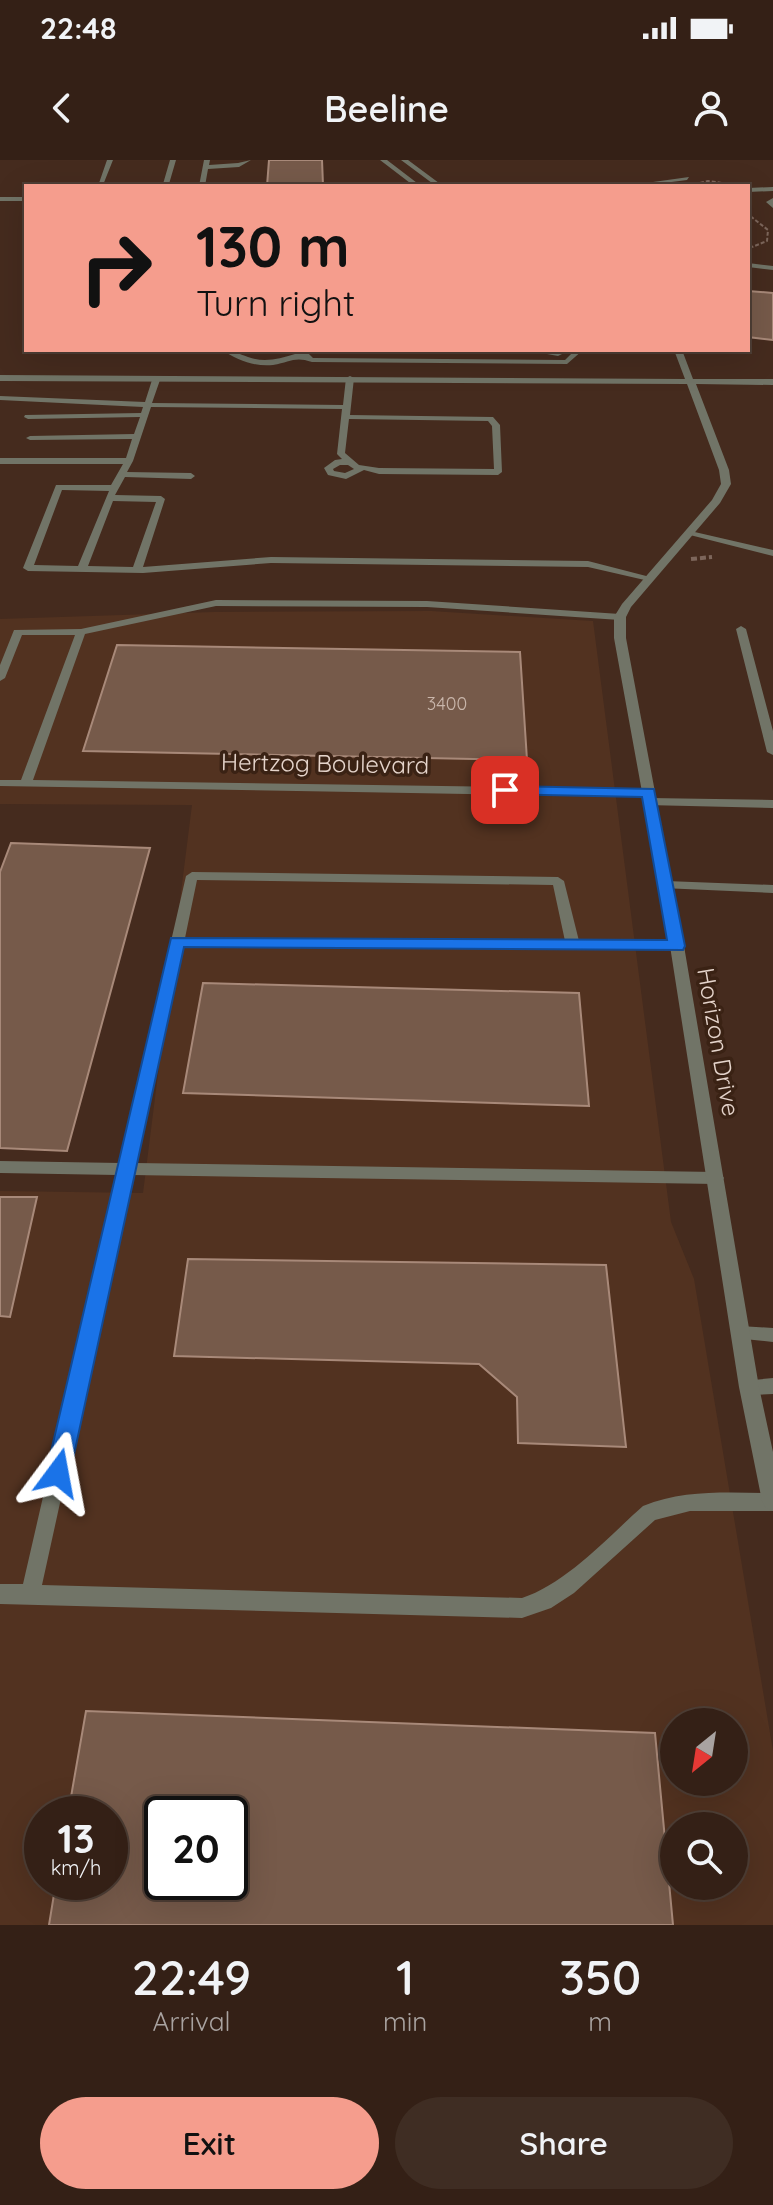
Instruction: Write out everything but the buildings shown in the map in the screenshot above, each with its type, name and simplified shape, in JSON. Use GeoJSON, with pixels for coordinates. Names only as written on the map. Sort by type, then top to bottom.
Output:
{"type":"FeatureCollection","features":[{"type":"Feature","properties":{"kind":"street"},"geometry":{"type":"LineString","coordinates":[[383,160],[415,184]]}},
{"type":"Feature","properties":{"kind":"street"},"geometry":{"type":"LineString","coordinates":[[404,160],[437,184]]}},
{"type":"Feature","properties":{"kind":"street"},"geometry":{"type":"LineString","coordinates":[[750,265],[773,268]]}},
{"type":"Feature","properties":{"kind":"street"},"geometry":{"type":"LineString","coordinates":[[620,617],[722,492],[726,476],[679,352]]}},
{"type":"Feature","properties":{"kind":"street"},"geometry":{"type":"LineString","coordinates":[[0,378],[472,379],[562,387],[773,382]]}},
{"type":"Feature","properties":{"kind":"street"},"geometry":{"type":"LineString","coordinates":[[690,385],[773,389]]}},
{"type":"Feature","properties":{"kind":"street","name":"Horizon Drive"},"geometry":{"type":"LineString","coordinates":[[620,617],[620,638],[677,946],[749,1387],[773,1502]]}},
{"type":"Feature","properties":{"kind":"lane"},"geometry":{"type":"LineString","coordinates":[[100,184],[110,160]]}},
{"type":"Feature","properties":{"kind":"lane"},"geometry":{"type":"LineString","coordinates":[[166,184],[173,160]]}},
{"type":"Feature","properties":{"kind":"lane"},"geometry":{"type":"LineString","coordinates":[[202,184],[207,163],[239,165],[248,160]]}},
{"type":"Feature","properties":{"kind":"lane"},"geometry":{"type":"LineString","coordinates":[[656,182],[687,178]]}},
{"type":"Feature","properties":{"kind":"lane"},"geometry":{"type":"LineString","coordinates":[[750,194],[770,189]]}},
{"type":"Feature","properties":{"kind":"lane"},"geometry":{"type":"LineString","coordinates":[[0,199],[24,199]]}},
{"type":"Feature","properties":{"kind":"lane"},"geometry":{"type":"LineString","coordinates":[[230,352],[253,364],[266,366],[310,352]]}},
{"type":"Feature","properties":{"kind":"lane"},"geometry":{"type":"LineString","coordinates":[[296,352],[312,360],[567,362],[577,353]]}},
{"type":"Feature","properties":{"kind":"lane"},"geometry":{"type":"LineString","coordinates":[[346,417],[490,419],[496,425],[498,472],[379,471],[350,462],[341,454],[350,378]]}},
{"type":"Feature","properties":{"kind":"lane"},"geometry":{"type":"LineString","coordinates":[[82,569],[114,488],[129,461],[156,380]]}},
{"type":"Feature","properties":{"kind":"lane"},"geometry":{"type":"LineString","coordinates":[[0,398],[146,410]]}},
{"type":"Feature","properties":{"kind":"lane"},"geometry":{"type":"LineString","coordinates":[[28,417],[146,410],[347,407]]}},
{"type":"Feature","properties":{"kind":"lane"},"geometry":{"type":"LineString","coordinates":[[30,438],[137,436]]}},
{"type":"Feature","properties":{"kind":"lane"},"geometry":{"type":"LineString","coordinates":[[0,461],[129,461]]}},
{"type":"Feature","properties":{"kind":"lane"},"geometry":{"type":"LineString","coordinates":[[350,462],[333,463],[328,470],[346,476],[356,474],[360,467]]}},
{"type":"Feature","properties":{"kind":"lane"},"geometry":{"type":"LineString","coordinates":[[122,474],[191,476]]}},
{"type":"Feature","properties":{"kind":"lane"},"geometry":{"type":"LineString","coordinates":[[114,488],[59,487],[28,568],[137,570],[271,560],[588,564],[649,578]]}},
{"type":"Feature","properties":{"kind":"lane"},"geometry":{"type":"LineString","coordinates":[[110,498],[161,499],[137,570]]}},
{"type":"Feature","properties":{"kind":"lane"},"geometry":{"type":"LineString","coordinates":[[689,532],[773,553]]}},
{"type":"Feature","properties":{"kind":"lane"},"geometry":{"type":"LineString","coordinates":[[0,678],[18,632],[81,632],[216,603],[427,604],[620,617]]}},
{"type":"Feature","properties":{"kind":"lane"},"geometry":{"type":"LineString","coordinates":[[741,629],[773,752]]}},
{"type":"Feature","properties":{"kind":"lane"},"geometry":{"type":"LineString","coordinates":[[26,783],[81,632]]}},
{"type":"Feature","properties":{"kind":"lane","name":"Hertzog Boulevard"},"geometry":{"type":"LineString","coordinates":[[0,783],[649,797],[773,804]]}},
{"type":"Feature","properties":{"kind":"lane"},"geometry":{"type":"LineString","coordinates":[[30,1594],[192,876],[558,881],[573,945]]}},
{"type":"Feature","properties":{"kind":"lane"},"geometry":{"type":"LineString","coordinates":[[666,885],[773,889]]}},
{"type":"Feature","properties":{"kind":"lane"},"geometry":{"type":"LineString","coordinates":[[177,942],[677,946]]}},
{"type":"Feature","properties":{"kind":"lane"},"geometry":{"type":"LineString","coordinates":[[0,1167],[716,1178]]}},
{"type":"Feature","properties":{"kind":"lane"},"geometry":{"type":"LineString","coordinates":[[740,1333],[773,1335]]}},
{"type":"Feature","properties":{"kind":"lane"},"geometry":{"type":"LineString","coordinates":[[749,1387],[773,1386]]}},
{"type":"Feature","properties":{"kind":"lane"},"geometry":{"type":"LineString","coordinates":[[0,1594],[522,1608],[544,1601],[567,1586],[650,1512],[690,1502],[773,1502]]}},
{"type":"Feature","properties":{"kind":"path"},"geometry":{"type":"LineString","coordinates":[[698,183],[726,184]]}},
{"type":"Feature","properties":{"kind":"path"},"geometry":{"type":"LineString","coordinates":[[750,216],[768,230],[767,241],[750,250]]}},
{"type":"Feature","properties":{"kind":"shaded area"},"geometry":{"type":"Polygon","coordinates":[[[431,611],[593,621],[671,1222],[694,1279],[773,1751],[773,1925],[0,1925],[0,1191],[143,1193],[192,805],[0,804],[0,619],[214,612],[431,611]]]}},
{"type":"Feature","properties":{"kind":"route"},"geometry":{"type":"LineString","coordinates":[[58,1473],[177,942],[677,946],[649,793],[505,790]]}}]}
